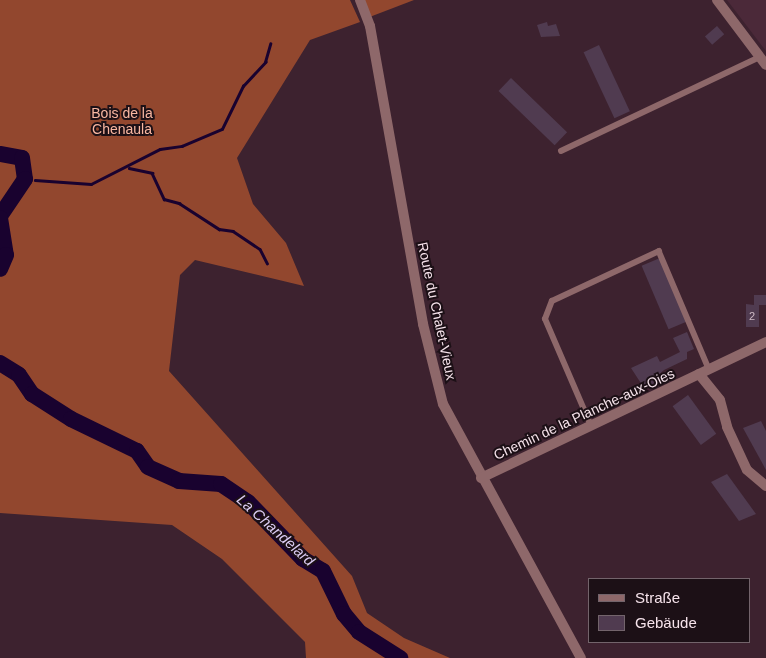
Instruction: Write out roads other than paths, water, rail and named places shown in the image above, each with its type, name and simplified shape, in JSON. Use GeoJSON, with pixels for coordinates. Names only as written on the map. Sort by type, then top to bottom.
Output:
{"type":"FeatureCollection","features":[{"type":"Feature","properties":{"kind":"street","name":"Route du Chalet-Vieux"},"geometry":{"type":"LineString","coordinates":[[360,0],[370,26],[431,364],[443,404],[481,478],[581,658]]}},
{"type":"Feature","properties":{"kind":"street"},"geometry":{"type":"LineString","coordinates":[[717,0],[763,61]]}},
{"type":"Feature","properties":{"kind":"street","name":"Chemin de la Planche-aux-Oies"},"geometry":{"type":"LineString","coordinates":[[481,478],[766,342]]}},
{"type":"Feature","properties":{"kind":"street"},"geometry":{"type":"LineString","coordinates":[[699,374],[720,400],[727,427],[747,470],[766,486]]}},
{"type":"Feature","properties":{"kind":"lane"},"geometry":{"type":"LineString","coordinates":[[562,151],[763,61]]}},
{"type":"Feature","properties":{"kind":"lane"},"geometry":{"type":"LineString","coordinates":[[591,426],[546,319],[552,300],[659,251],[709,369]]}},
{"type":"Feature","properties":{"kind":"waterway"},"geometry":{"type":"LineString","coordinates":[[35,180],[91,184],[160,149],[182,146],[222,129],[243,86],[265,62],[270,44]]}},
{"type":"Feature","properties":{"kind":"waterway","name":"La Chandelard"},"geometry":{"type":"LineString","coordinates":[[0,154],[22,158],[25,179],[0,216]]}},
{"type":"Feature","properties":{"kind":"waterway"},"geometry":{"type":"LineString","coordinates":[[129,168],[152,173],[164,199],[179,203],[219,229],[233,231],[260,249],[267,263]]}},
{"type":"Feature","properties":{"kind":"waterway","name":"La Chandelard"},"geometry":{"type":"LineString","coordinates":[[0,218],[6,255],[0,269]]}},
{"type":"Feature","properties":{"kind":"waterway","name":"La Chandelard"},"geometry":{"type":"LineString","coordinates":[[0,363],[19,375],[32,394],[71,419],[137,451],[148,467],[179,481],[221,484],[248,502],[303,559],[323,571],[344,614],[359,632],[400,658]]}},
{"type":"Feature","properties":{"kind":"park label","name":"Bois de la Chenaula"},"geometry":{"type":"Point","coordinates":[122,122]}}]}
